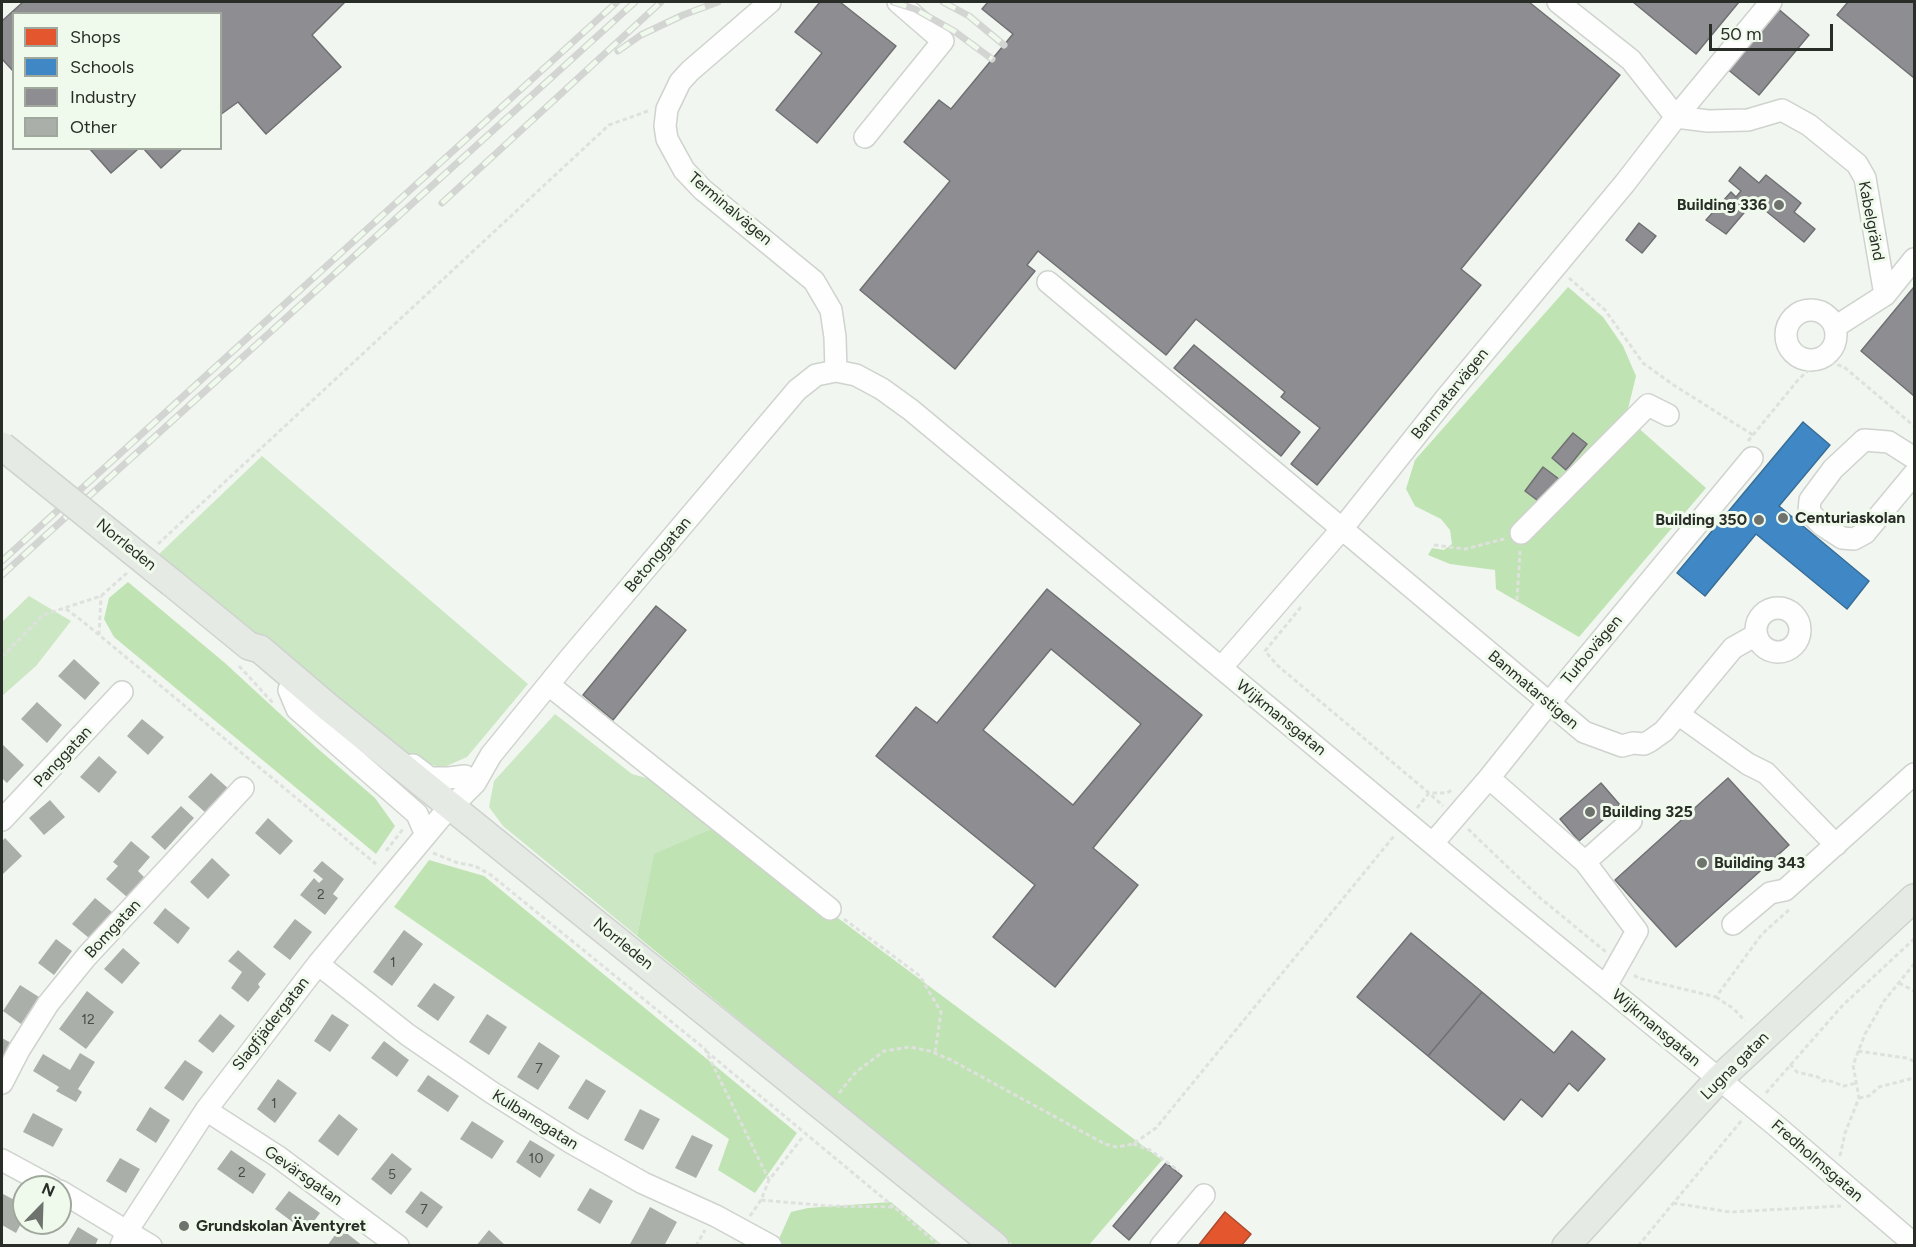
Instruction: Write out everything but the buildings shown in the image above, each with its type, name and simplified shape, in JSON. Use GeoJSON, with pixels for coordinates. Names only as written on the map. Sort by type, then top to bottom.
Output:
{"type":"FeatureCollection","features":[{"type":"Feature","properties":{"kind":"main road","name":"Norrleden"},"geometry":{"type":"LineString","coordinates":[[2,446],[172,583],[244,655],[253,660],[281,697],[968,1245]]}},
{"type":"Feature","properties":{"kind":"main road","name":"Norrleden"},"geometry":{"type":"LineString","coordinates":[[244,655],[260,649],[333,710],[438,821],[481,830],[995,1245]]}},
{"type":"Feature","properties":{"kind":"main road","name":"Lugna gatan"},"geometry":{"type":"LineString","coordinates":[[1566,1245],[1719,1080],[1914,898]]}},
{"type":"Feature","properties":{"kind":"street","name":"Terminalvägen"},"geometry":{"type":"LineString","coordinates":[[770,2],[690,71],[673,94],[667,109],[665,126],[667,139],[684,170],[703,190],[814,281],[831,310],[836,371]]}},
{"type":"Feature","properties":{"kind":"street"},"geometry":{"type":"LineString","coordinates":[[1558,2],[1631,60],[1678,118]]}},
{"type":"Feature","properties":{"kind":"street","name":"Banmatarvägen"},"geometry":{"type":"LineString","coordinates":[[1221,668],[1341,530],[1446,398],[1771,2]]}},
{"type":"Feature","properties":{"kind":"street"},"geometry":{"type":"LineString","coordinates":[[865,137],[943,41],[910,5]]}},
{"type":"Feature","properties":{"kind":"street","name":"Kabelgränd"},"geometry":{"type":"LineString","coordinates":[[1678,118],[1708,121],[1748,120],[1782,110],[1809,125],[1857,164],[1865,178],[1885,295]]}},
{"type":"Feature","properties":{"kind":"street","name":"Kabelgränd"},"geometry":{"type":"LineString","coordinates":[[1835,327],[1885,295],[1914,260]]}},
{"type":"Feature","properties":{"kind":"street","name":"Banmatarstigen"},"geometry":{"type":"LineString","coordinates":[[1048,282],[1584,732],[1622,746],[1633,743],[1644,744],[1650,741],[1664,732],[1733,648],[1756,635]]}},
{"type":"Feature","properties":{"kind":"street"},"geometry":{"type":"LineString","coordinates":[[1816,310],[1828,316],[1835,327],[1836,340],[1831,352],[1820,359],[1807,360],[1795,355],[1787,344],[1786,330],[1792,319],[1803,311],[1816,310]]}},
{"type":"Feature","properties":{"kind":"street","name":"Wijkmansgatan"},"geometry":{"type":"LineString","coordinates":[[836,371],[856,375],[882,389],[911,410],[1719,1080]]}},
{"type":"Feature","properties":{"kind":"street","name":"Betonggatan"},"geometry":{"type":"LineString","coordinates":[[438,821],[470,779],[797,390],[816,375],[836,371]]}},
{"type":"Feature","properties":{"kind":"street"},"geometry":{"type":"LineString","coordinates":[[1521,533],[1648,405],[1668,416]]}},
{"type":"Feature","properties":{"kind":"street"},"geometry":{"type":"LineString","coordinates":[[1914,458],[1889,442],[1864,440],[1833,469],[1810,500],[1809,512],[1822,525],[1842,538],[1854,539],[1865,533],[1914,474]]}},
{"type":"Feature","properties":{"kind":"street","name":"Turbovägen"},"geometry":{"type":"LineString","coordinates":[[1433,843],[1490,778],[1549,703],[1752,458]]}},
{"type":"Feature","properties":{"kind":"street"},"geometry":{"type":"LineString","coordinates":[[549,685],[830,909]]}},
{"type":"Feature","properties":{"kind":"street","name":"Panggatan"},"geometry":{"type":"LineString","coordinates":[[2,820],[122,692]]}},
{"type":"Feature","properties":{"kind":"street"},"geometry":{"type":"LineString","coordinates":[[333,710],[365,727],[430,778],[470,779]]}},
{"type":"Feature","properties":{"kind":"street"},"geometry":{"type":"LineString","coordinates":[[1678,714],[1739,758],[1766,773],[1836,845]]}},
{"type":"Feature","properties":{"kind":"street"},"geometry":{"type":"LineString","coordinates":[[1733,924],[1770,892],[1785,890],[1914,774]]}},
{"type":"Feature","properties":{"kind":"street"},"geometry":{"type":"LineString","coordinates":[[1490,778],[1586,862],[1637,931],[1606,986]]}},
{"type":"Feature","properties":{"kind":"street","name":"Betonggatan"},"geometry":{"type":"LineString","coordinates":[[470,779],[471,808],[481,830]]}},
{"type":"Feature","properties":{"kind":"street","name":"Bomgatan"},"geometry":{"type":"LineString","coordinates":[[2,1083],[19,1050],[48,1004],[87,956],[243,788]]}},
{"type":"Feature","properties":{"kind":"street","name":"Slagfjädergatan"},"geometry":{"type":"LineString","coordinates":[[124,1238],[206,1110],[318,964],[438,821]]}},
{"type":"Feature","properties":{"kind":"street"},"geometry":{"type":"LineString","coordinates":[[1586,862],[1631,821]]}},
{"type":"Feature","properties":{"kind":"street","name":"Kulbanegatan"},"geometry":{"type":"LineString","coordinates":[[318,964],[408,1035],[562,1137],[643,1183],[716,1216],[771,1245]]}},
{"type":"Feature","properties":{"kind":"street","name":"Fredholmsgatan"},"geometry":{"type":"LineString","coordinates":[[1719,1080],[1914,1244]]}},
{"type":"Feature","properties":{"kind":"street","name":"Gevärsgatan"},"geometry":{"type":"LineString","coordinates":[[206,1110],[277,1156],[398,1245]]}},
{"type":"Feature","properties":{"kind":"street"},"geometry":{"type":"LineString","coordinates":[[2,1160],[30,1175]]}},
{"type":"Feature","properties":{"kind":"street"},"geometry":{"type":"LineString","coordinates":[[1161,1245],[1204,1196]]}},
{"type":"Feature","properties":{"kind":"street"},"geometry":{"type":"LineString","coordinates":[[72,1200],[124,1238],[152,1245]]}},
{"type":"Feature","properties":{"kind":"path"},"geometry":{"type":"LineString","coordinates":[[154,548],[609,125],[641,112],[667,109]]}},
{"type":"Feature","properties":{"kind":"path"},"geometry":{"type":"LineString","coordinates":[[1753,435],[1798,380],[1820,359],[1844,367],[1914,426]]}},
{"type":"Feature","properties":{"kind":"path"},"geometry":{"type":"LineString","coordinates":[[1434,545],[1465,549],[1521,533],[1517,600]]}},
{"type":"Feature","properties":{"kind":"path"},"geometry":{"type":"LineString","coordinates":[[2,657],[43,615],[101,596],[127,572]]}},
{"type":"Feature","properties":{"kind":"path"},"geometry":{"type":"LineString","coordinates":[[99,635],[101,596]]}},
{"type":"Feature","properties":{"kind":"path"},"geometry":{"type":"LineString","coordinates":[[66,609],[376,865],[403,829],[438,821],[442,857],[475,866],[491,874],[940,1245]]}},
{"type":"Feature","properties":{"kind":"path"},"geometry":{"type":"LineString","coordinates":[[244,655],[281,697]]}},
{"type":"Feature","properties":{"kind":"path"},"geometry":{"type":"LineString","coordinates":[[838,1094],[856,1072],[884,1051],[910,1047],[951,1060],[1105,1144],[1117,1147],[1133,1144],[1156,1128],[1429,793],[1539,897],[1638,978],[1716,997],[1734,1009],[1745,1021]]}},
{"type":"Feature","properties":{"kind":"path"},"geometry":{"type":"LineString","coordinates":[[398,822],[403,829]]}},
{"type":"Feature","properties":{"kind":"path"},"geometry":{"type":"LineString","coordinates":[[1716,997],[1762,934],[1796,904]]}},
{"type":"Feature","properties":{"kind":"path"},"geometry":{"type":"LineString","coordinates":[[830,909],[920,976],[940,1012],[934,1053]]}},
{"type":"Feature","properties":{"kind":"path"},"geometry":{"type":"LineString","coordinates":[[1763,1096],[1842,1006],[1914,939]]}},
{"type":"Feature","properties":{"kind":"path"},"geometry":{"type":"LineString","coordinates":[[1840,1180],[1840,1157],[1845,1133],[1859,1098],[1853,1065],[1884,1001],[1914,964]]}},
{"type":"Feature","properties":{"kind":"path"},"geometry":{"type":"LineString","coordinates":[[1899,983],[1914,991]]}},
{"type":"Feature","properties":{"kind":"path"},"geometry":{"type":"LineString","coordinates":[[705,1049],[769,1180]]}},
{"type":"Feature","properties":{"kind":"path"},"geometry":{"type":"LineString","coordinates":[[1858,1051],[1914,1061]]}},
{"type":"Feature","properties":{"kind":"path"},"geometry":{"type":"LineString","coordinates":[[1790,1064],[1797,1072],[1818,1077],[1822,1081],[1827,1080],[1844,1086],[1856,1083]]}},
{"type":"Feature","properties":{"kind":"path"},"geometry":{"type":"LineString","coordinates":[[1859,1098],[1869,1096],[1879,1087],[1914,1078]]}},
{"type":"Feature","properties":{"kind":"path"},"geometry":{"type":"LineString","coordinates":[[1638,1245],[1744,1119]]}},
{"type":"Feature","properties":{"kind":"path"},"geometry":{"type":"LineString","coordinates":[[802,1138],[769,1180],[761,1200],[829,1206],[894,1206]]}},
{"type":"Feature","properties":{"kind":"path"},"geometry":{"type":"LineString","coordinates":[[1133,1144],[1150,1150],[1179,1171]]}},
{"type":"Feature","properties":{"kind":"path"},"geometry":{"type":"LineString","coordinates":[[1673,1203],[1730,1212],[1835,1205],[1847,1207]]}},
{"type":"Feature","properties":{"kind":"path"},"geometry":{"type":"LineString","coordinates":[[696,1245],[708,1225]]}},
{"type":"Feature","properties":{"kind":"green space"},"geometry":{"type":"Polygon","coordinates":[[[1568,287],[1603,317],[1623,346],[1636,376],[1626,417],[1706,488],[1579,637],[1496,589],[1495,570],[1450,564],[1428,555],[1432,548],[1444,550],[1452,544],[1450,530],[1441,519],[1415,506],[1406,489],[1415,460],[1568,287]]]}},
{"type":"Feature","properties":{"kind":"green space"},"geometry":{"type":"Polygon","coordinates":[[[262,456],[528,684],[467,757],[442,768],[413,758],[157,556],[262,456]]]}},
{"type":"Feature","properties":{"kind":"green space"},"geometry":{"type":"Polygon","coordinates":[[[128,582],[225,663],[375,798],[395,826],[376,854],[114,637],[104,619],[109,598],[128,582]]]}},
{"type":"Feature","properties":{"kind":"green space"},"geometry":{"type":"Polygon","coordinates":[[[29,596],[71,621],[36,666],[2,696],[2,622],[29,596]]]}},
{"type":"Feature","properties":{"kind":"green space"},"geometry":{"type":"Polygon","coordinates":[[[555,714],[632,774],[664,783],[716,827],[654,855],[637,936],[503,826],[489,807],[494,781],[555,714]]]}},
{"type":"Feature","properties":{"kind":"green space"},"geometry":{"type":"Polygon","coordinates":[[[716,827],[1162,1160],[1089,1245],[1013,1245],[637,936],[654,854],[716,827]]]}},
{"type":"Feature","properties":{"kind":"green space"},"geometry":{"type":"Polygon","coordinates":[[[429,860],[484,876],[797,1133],[755,1193],[718,1170],[729,1139],[394,907],[429,860]]]}},
{"type":"Feature","properties":{"kind":"green space"},"geometry":{"type":"Polygon","coordinates":[[[891,1202],[942,1245],[784,1246],[778,1241],[791,1212],[808,1208],[891,1202]]]}},
{"type":"Feature","properties":{"kind":"railway"},"geometry":{"type":"LineString","coordinates":[[2,561],[617,2]]}},
{"type":"Feature","properties":{"kind":"railway"},"geometry":{"type":"LineString","coordinates":[[2,575],[635,2]]}},
{"type":"Feature","properties":{"kind":"railway"},"geometry":{"type":"LineString","coordinates":[[442,203],[661,2]]}},
{"type":"Feature","properties":{"kind":"railway"},"geometry":{"type":"LineString","coordinates":[[618,51],[641,35],[683,15],[718,2]]}},
{"type":"Feature","properties":{"kind":"railway"},"geometry":{"type":"LineString","coordinates":[[893,2],[915,9],[954,31],[992,59]]}},
{"type":"Feature","properties":{"kind":"railway"},"geometry":{"type":"LineString","coordinates":[[943,2],[969,16],[1004,45]]}},
{"type":"Feature","properties":{"kind":"place","name":"Building 336"},"geometry":{"type":"Point","coordinates":[1779,205]}},
{"type":"Feature","properties":{"kind":"place","name":"Centuriaskolan"},"geometry":{"type":"Point","coordinates":[1783,518]}},
{"type":"Feature","properties":{"kind":"place","name":"Building 350"},"geometry":{"type":"Point","coordinates":[1759,520]}},
{"type":"Feature","properties":{"kind":"place","name":"Building 325"},"geometry":{"type":"Point","coordinates":[1590,812]}},
{"type":"Feature","properties":{"kind":"place","name":"Building 343"},"geometry":{"type":"Point","coordinates":[1702,863]}},
{"type":"Feature","properties":{"kind":"place","name":"Grundskolan Äventyret"},"geometry":{"type":"Point","coordinates":[184,1226]}}]}
